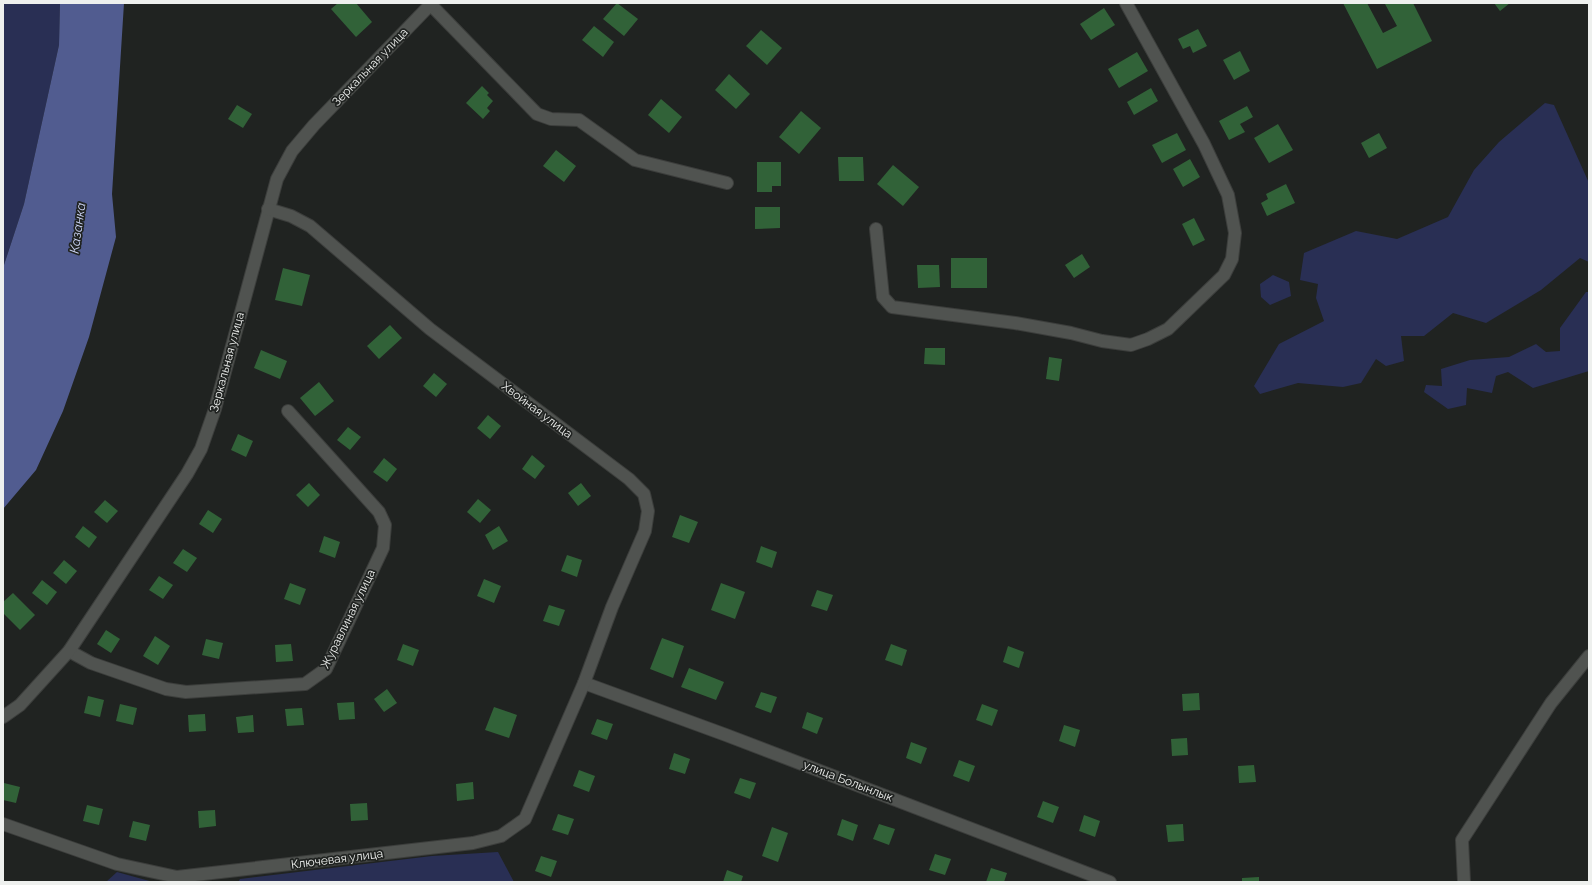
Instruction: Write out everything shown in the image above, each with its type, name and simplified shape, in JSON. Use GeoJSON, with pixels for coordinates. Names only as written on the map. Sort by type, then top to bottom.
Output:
{"type":"FeatureCollection","features":[{"type":"Feature","properties":{"kind":"street"},"geometry":{"type":"LineString","coordinates":[[876,230],[883,297],[892,307],[1015,324],[1071,333],[1102,341],[1131,345],[1148,339],[1168,329],[1224,275],[1232,259],[1235,233],[1228,195],[1207,152],[1126,3]]}},
{"type":"Feature","properties":{"kind":"street"},"geometry":{"type":"LineString","coordinates":[[432,4],[537,114],[552,119],[579,120],[635,160],[727,183]]}},
{"type":"Feature","properties":{"kind":"street","name":"Зеркальная улица"},"geometry":{"type":"LineString","coordinates":[[3,717],[20,705],[69,651],[187,474],[201,449],[215,409],[277,179],[292,151],[314,125],[432,4]]}},
{"type":"Feature","properties":{"kind":"street","name":"Хвойная улица"},"geometry":{"type":"LineString","coordinates":[[268,209],[291,216],[310,226],[430,329],[629,479],[644,494],[648,511],[645,531],[612,607],[584,683]]}},
{"type":"Feature","properties":{"kind":"street","name":"Журавлиная улица"},"geometry":{"type":"LineString","coordinates":[[69,651],[91,662],[166,689],[186,692],[305,684],[326,670],[383,548],[385,525],[379,512],[288,411]]}},
{"type":"Feature","properties":{"kind":"street"},"geometry":{"type":"LineString","coordinates":[[1464,882],[1462,840],[1551,703],[1589,656]]}},
{"type":"Feature","properties":{"kind":"street","name":"Ключевая улица"},"geometry":{"type":"LineString","coordinates":[[3,824],[117,864],[177,877],[473,844],[501,836],[525,819],[584,683]]}},
{"type":"Feature","properties":{"kind":"street","name":"улица Болынлык"},"geometry":{"type":"LineString","coordinates":[[584,683],[726,735],[1110,882]]}},
{"type":"Feature","properties":{"kind":"shaded area"},"geometry":{"type":"Polygon","coordinates":[[[3,3],[60,3],[59,45],[24,204],[3,268],[3,3]]]}},
{"type":"Feature","properties":{"kind":"shaded area"},"geometry":{"type":"Polygon","coordinates":[[[1545,103],[1554,105],[1589,183],[1589,262],[1580,258],[1541,290],[1486,323],[1453,313],[1424,336],[1401,336],[1404,361],[1386,366],[1376,359],[1361,383],[1343,387],[1298,383],[1260,394],[1254,386],[1279,344],[1324,321],[1316,298],[1318,284],[1300,280],[1304,253],[1356,231],[1397,239],[1448,217],[1474,170],[1499,142],[1545,103]]]}},
{"type":"Feature","properties":{"kind":"shaded area"},"geometry":{"type":"Polygon","coordinates":[[[1273,275],[1289,282],[1291,296],[1270,305],[1261,297],[1260,284],[1273,275]]]}},
{"type":"Feature","properties":{"kind":"shaded area"},"geometry":{"type":"Polygon","coordinates":[[[1586,292],[1589,292],[1589,371],[1533,388],[1508,372],[1496,376],[1492,393],[1467,388],[1466,405],[1448,409],[1424,392],[1426,385],[1442,386],[1441,369],[1470,360],[1509,357],[1536,344],[1546,352],[1560,351],[1560,328],[1586,292]]]}},
{"type":"Feature","properties":{"kind":"shaded area"},"geometry":{"type":"Polygon","coordinates":[[[498,852],[514,882],[238,882],[240,879],[432,856],[498,852]]]}},
{"type":"Feature","properties":{"kind":"shaded area"},"geometry":{"type":"Polygon","coordinates":[[[117,872],[153,882],[106,882],[117,872]]]}},
{"type":"Feature","properties":{"kind":"water","name":"Казанка"},"geometry":{"type":"Polygon","coordinates":[[[60,3],[124,3],[112,194],[116,237],[89,337],[63,411],[36,470],[3,509],[3,268],[24,204],[59,45],[60,3]]]}},
{"type":"Feature","properties":{"kind":"building"},"geometry":{"type":"Polygon","coordinates":[[[338,3],[356,3],[372,22],[356,37],[331,9],[338,3]]]}},
{"type":"Feature","properties":{"kind":"building"},"geometry":{"type":"Polygon","coordinates":[[[617,3],[638,19],[624,36],[603,19],[617,3]]]}},
{"type":"Feature","properties":{"kind":"building"},"geometry":{"type":"Polygon","coordinates":[[[1343,3],[1367,3],[1383,33],[1397,26],[1385,4],[1413,3],[1432,41],[1377,69],[1343,3]]]}},
{"type":"Feature","properties":{"kind":"building"},"geometry":{"type":"Polygon","coordinates":[[[1494,3],[1510,3],[1500,11],[1494,3]]]}},
{"type":"Feature","properties":{"kind":"building"},"geometry":{"type":"Polygon","coordinates":[[[1104,8],[1115,25],[1091,40],[1080,24],[1104,8]]]}},
{"type":"Feature","properties":{"kind":"building"},"geometry":{"type":"Polygon","coordinates":[[[594,26],[614,42],[603,57],[582,40],[594,26]]]}},
{"type":"Feature","properties":{"kind":"building"},"geometry":{"type":"Polygon","coordinates":[[[1198,29],[1207,46],[1193,53],[1190,46],[1183,49],[1178,39],[1198,29]]]}},
{"type":"Feature","properties":{"kind":"building"},"geometry":{"type":"Polygon","coordinates":[[[761,30],[782,48],[767,65],[746,46],[761,30]]]}},
{"type":"Feature","properties":{"kind":"building"},"geometry":{"type":"Polygon","coordinates":[[[1240,51],[1250,71],[1234,80],[1223,60],[1240,51]]]}},
{"type":"Feature","properties":{"kind":"building"},"geometry":{"type":"Polygon","coordinates":[[[1137,52],[1148,71],[1119,88],[1108,69],[1137,52]]]}},
{"type":"Feature","properties":{"kind":"building"},"geometry":{"type":"Polygon","coordinates":[[[729,74],[750,94],[736,109],[715,90],[729,74]]]}},
{"type":"Feature","properties":{"kind":"building"},"geometry":{"type":"Polygon","coordinates":[[[482,86],[489,93],[487,95],[493,101],[487,108],[490,111],[483,119],[466,103],[482,86]]]}},
{"type":"Feature","properties":{"kind":"building"},"geometry":{"type":"Polygon","coordinates":[[[1151,88],[1158,101],[1134,115],[1127,102],[1151,88]]]}},
{"type":"Feature","properties":{"kind":"building"},"geometry":{"type":"Polygon","coordinates":[[[661,99],[682,117],[669,133],[648,115],[661,99]]]}},
{"type":"Feature","properties":{"kind":"building"},"geometry":{"type":"Polygon","coordinates":[[[237,105],[252,114],[243,128],[228,119],[237,105]]]}},
{"type":"Feature","properties":{"kind":"building"},"geometry":{"type":"Polygon","coordinates":[[[1247,106],[1253,117],[1240,124],[1245,132],[1229,140],[1219,121],[1247,106]]]}},
{"type":"Feature","properties":{"kind":"building"},"geometry":{"type":"Polygon","coordinates":[[[801,111],[821,128],[799,154],[779,137],[801,111]]]}},
{"type":"Feature","properties":{"kind":"building"},"geometry":{"type":"Polygon","coordinates":[[[1278,124],[1293,150],[1269,163],[1254,138],[1278,124]]]}},
{"type":"Feature","properties":{"kind":"building"},"geometry":{"type":"Polygon","coordinates":[[[1177,133],[1186,150],[1162,163],[1152,145],[1177,133]]]}},
{"type":"Feature","properties":{"kind":"building"},"geometry":{"type":"Polygon","coordinates":[[[1379,133],[1387,148],[1369,158],[1361,143],[1379,133]]]}},
{"type":"Feature","properties":{"kind":"building"},"geometry":{"type":"Polygon","coordinates":[[[556,150],[576,166],[564,182],[543,166],[556,150]]]}},
{"type":"Feature","properties":{"kind":"building"},"geometry":{"type":"Polygon","coordinates":[[[838,157],[863,157],[864,181],[839,181],[838,157]]]}},
{"type":"Feature","properties":{"kind":"building"},"geometry":{"type":"Polygon","coordinates":[[[1190,159],[1200,177],[1183,187],[1173,169],[1190,159]]]}},
{"type":"Feature","properties":{"kind":"building"},"geometry":{"type":"Polygon","coordinates":[[[757,162],[781,162],[781,186],[772,186],[772,192],[757,192],[757,162]]]}},
{"type":"Feature","properties":{"kind":"building"},"geometry":{"type":"Polygon","coordinates":[[[893,165],[919,187],[903,206],[877,184],[893,165]]]}},
{"type":"Feature","properties":{"kind":"building"},"geometry":{"type":"Polygon","coordinates":[[[1286,184],[1295,203],[1267,216],[1261,203],[1268,199],[1266,194],[1286,184]]]}},
{"type":"Feature","properties":{"kind":"building"},"geometry":{"type":"Polygon","coordinates":[[[755,207],[780,207],[780,228],[755,229],[755,207]]]}},
{"type":"Feature","properties":{"kind":"building"},"geometry":{"type":"Polygon","coordinates":[[[1194,218],[1205,240],[1193,246],[1182,224],[1194,218]]]}},
{"type":"Feature","properties":{"kind":"building"},"geometry":{"type":"Polygon","coordinates":[[[1082,254],[1090,267],[1074,278],[1065,265],[1082,254]]]}},
{"type":"Feature","properties":{"kind":"building"},"geometry":{"type":"Polygon","coordinates":[[[951,258],[987,258],[987,288],[951,288],[951,258]]]}},
{"type":"Feature","properties":{"kind":"building"},"geometry":{"type":"Polygon","coordinates":[[[917,265],[939,265],[940,287],[918,288],[917,265]]]}},
{"type":"Feature","properties":{"kind":"building"},"geometry":{"type":"Polygon","coordinates":[[[283,268],[310,275],[302,306],[275,300],[283,268]]]}},
{"type":"Feature","properties":{"kind":"building"},"geometry":{"type":"Polygon","coordinates":[[[390,325],[402,338],[379,359],[367,346],[390,325]]]}},
{"type":"Feature","properties":{"kind":"building"},"geometry":{"type":"Polygon","coordinates":[[[925,348],[945,348],[945,365],[924,364],[925,348]]]}},
{"type":"Feature","properties":{"kind":"building"},"geometry":{"type":"Polygon","coordinates":[[[261,350],[287,361],[280,379],[254,368],[261,350]]]}},
{"type":"Feature","properties":{"kind":"building"},"geometry":{"type":"Polygon","coordinates":[[[1049,357],[1062,359],[1059,381],[1046,379],[1049,357]]]}},
{"type":"Feature","properties":{"kind":"building"},"geometry":{"type":"Polygon","coordinates":[[[434,373],[447,384],[436,397],[423,386],[434,373]]]}},
{"type":"Feature","properties":{"kind":"building"},"geometry":{"type":"Polygon","coordinates":[[[319,382],[334,401],[315,416],[300,398],[319,382]]]}},
{"type":"Feature","properties":{"kind":"building"},"geometry":{"type":"Polygon","coordinates":[[[488,415],[501,426],[490,439],[477,428],[488,415]]]}},
{"type":"Feature","properties":{"kind":"building"},"geometry":{"type":"Polygon","coordinates":[[[348,427],[361,437],[350,450],[337,440],[348,427]]]}},
{"type":"Feature","properties":{"kind":"building"},"geometry":{"type":"Polygon","coordinates":[[[238,434],[253,441],[246,457],[231,450],[238,434]]]}},
{"type":"Feature","properties":{"kind":"building"},"geometry":{"type":"Polygon","coordinates":[[[532,455],[545,466],[535,479],[522,469],[532,455]]]}},
{"type":"Feature","properties":{"kind":"building"},"geometry":{"type":"Polygon","coordinates":[[[384,458],[397,469],[387,482],[373,472],[384,458]]]}},
{"type":"Feature","properties":{"kind":"building"},"geometry":{"type":"Polygon","coordinates":[[[309,483],[320,495],[308,507],[296,495],[309,483]]]}},
{"type":"Feature","properties":{"kind":"building"},"geometry":{"type":"Polygon","coordinates":[[[581,483],[591,496],[578,506],[568,493],[581,483]]]}},
{"type":"Feature","properties":{"kind":"building"},"geometry":{"type":"Polygon","coordinates":[[[478,499],[491,510],[480,523],[467,512],[478,499]]]}},
{"type":"Feature","properties":{"kind":"building"},"geometry":{"type":"Polygon","coordinates":[[[105,500],[118,511],[107,523],[94,512],[105,500]]]}},
{"type":"Feature","properties":{"kind":"building"},"geometry":{"type":"Polygon","coordinates":[[[208,510],[222,519],[213,533],[199,524],[208,510]]]}},
{"type":"Feature","properties":{"kind":"building"},"geometry":{"type":"Polygon","coordinates":[[[680,515],[698,522],[689,543],[672,537],[680,515]]]}},
{"type":"Feature","properties":{"kind":"building"},"geometry":{"type":"Polygon","coordinates":[[[83,526],[97,537],[89,548],[75,537],[83,526]]]}},
{"type":"Feature","properties":{"kind":"building"},"geometry":{"type":"Polygon","coordinates":[[[499,526],[508,541],[493,550],[485,535],[499,526]]]}},
{"type":"Feature","properties":{"kind":"building"},"geometry":{"type":"Polygon","coordinates":[[[324,536],[340,542],[335,558],[319,552],[324,536]]]}},
{"type":"Feature","properties":{"kind":"building"},"geometry":{"type":"Polygon","coordinates":[[[761,546],[777,552],[772,568],[756,562],[761,546]]]}},
{"type":"Feature","properties":{"kind":"building"},"geometry":{"type":"Polygon","coordinates":[[[183,549],[197,558],[187,572],[173,563],[183,549]]]}},
{"type":"Feature","properties":{"kind":"building"},"geometry":{"type":"Polygon","coordinates":[[[567,555],[582,560],[577,577],[561,571],[567,555]]]}},
{"type":"Feature","properties":{"kind":"building"},"geometry":{"type":"Polygon","coordinates":[[[64,560],[77,571],[66,584],[53,573],[64,560]]]}},
{"type":"Feature","properties":{"kind":"building"},"geometry":{"type":"Polygon","coordinates":[[[159,576],[173,585],[163,599],[149,590],[159,576]]]}},
{"type":"Feature","properties":{"kind":"building"},"geometry":{"type":"Polygon","coordinates":[[[484,579],[501,586],[494,603],[477,596],[484,579]]]}},
{"type":"Feature","properties":{"kind":"building"},"geometry":{"type":"Polygon","coordinates":[[[42,580],[57,592],[47,605],[32,593],[42,580]]]}},
{"type":"Feature","properties":{"kind":"building"},"geometry":{"type":"Polygon","coordinates":[[[290,583],[306,589],[300,605],[284,599],[290,583]]]}},
{"type":"Feature","properties":{"kind":"building"},"geometry":{"type":"Polygon","coordinates":[[[721,583],[745,592],[735,619],[711,610],[721,583]]]}},
{"type":"Feature","properties":{"kind":"building"},"geometry":{"type":"Polygon","coordinates":[[[817,590],[833,595],[827,611],[811,606],[817,590]]]}},
{"type":"Feature","properties":{"kind":"building"},"geometry":{"type":"Polygon","coordinates":[[[13,593],[35,615],[20,630],[3,613],[3,602],[13,593]]]}},
{"type":"Feature","properties":{"kind":"building"},"geometry":{"type":"Polygon","coordinates":[[[549,605],[565,610],[559,626],[543,621],[549,605]]]}},
{"type":"Feature","properties":{"kind":"building"},"geometry":{"type":"Polygon","coordinates":[[[106,630],[120,639],[111,653],[97,644],[106,630]]]}},
{"type":"Feature","properties":{"kind":"building"},"geometry":{"type":"Polygon","coordinates":[[[155,636],[170,646],[158,665],[143,656],[155,636]]]}},
{"type":"Feature","properties":{"kind":"building"},"geometry":{"type":"Polygon","coordinates":[[[662,638],[684,646],[673,678],[650,669],[662,638]]]}},
{"type":"Feature","properties":{"kind":"building"},"geometry":{"type":"Polygon","coordinates":[[[206,639],[223,643],[219,659],[202,655],[206,639]]]}},
{"type":"Feature","properties":{"kind":"building"},"geometry":{"type":"Polygon","coordinates":[[[291,644],[293,661],[276,662],[275,645],[291,644]]]}},
{"type":"Feature","properties":{"kind":"building"},"geometry":{"type":"Polygon","coordinates":[[[403,644],[419,650],[413,666],[397,660],[403,644]]]}},
{"type":"Feature","properties":{"kind":"building"},"geometry":{"type":"Polygon","coordinates":[[[891,644],[907,650],[902,666],[885,660],[891,644]]]}},
{"type":"Feature","properties":{"kind":"building"},"geometry":{"type":"Polygon","coordinates":[[[1008,646],[1024,652],[1019,668],[1003,662],[1008,646]]]}},
{"type":"Feature","properties":{"kind":"building"},"geometry":{"type":"Polygon","coordinates":[[[689,668],[724,682],[716,700],[681,687],[689,668]]]}},
{"type":"Feature","properties":{"kind":"building"},"geometry":{"type":"Polygon","coordinates":[[[387,689],[397,703],[384,712],[374,699],[387,689]]]}},
{"type":"Feature","properties":{"kind":"building"},"geometry":{"type":"Polygon","coordinates":[[[761,692],[777,697],[771,713],[755,707],[761,692]]]}},
{"type":"Feature","properties":{"kind":"building"},"geometry":{"type":"Polygon","coordinates":[[[1199,693],[1200,710],[1183,711],[1182,694],[1199,693]]]}},
{"type":"Feature","properties":{"kind":"building"},"geometry":{"type":"Polygon","coordinates":[[[88,696],[104,700],[100,717],[84,713],[88,696]]]}},
{"type":"Feature","properties":{"kind":"building"},"geometry":{"type":"Polygon","coordinates":[[[354,702],[355,719],[339,720],[337,703],[354,702]]]}},
{"type":"Feature","properties":{"kind":"building"},"geometry":{"type":"Polygon","coordinates":[[[120,704],[137,708],[133,725],[116,721],[120,704]]]}},
{"type":"Feature","properties":{"kind":"building"},"geometry":{"type":"Polygon","coordinates":[[[982,704],[998,710],[992,726],[976,720],[982,704]]]}},
{"type":"Feature","properties":{"kind":"building"},"geometry":{"type":"Polygon","coordinates":[[[494,707],[517,715],[509,738],[485,730],[494,707]]]}},
{"type":"Feature","properties":{"kind":"building"},"geometry":{"type":"Polygon","coordinates":[[[302,708],[304,725],[287,726],[285,709],[302,708]]]}},
{"type":"Feature","properties":{"kind":"building"},"geometry":{"type":"Polygon","coordinates":[[[807,712],[823,718],[817,734],[802,728],[807,712]]]}},
{"type":"Feature","properties":{"kind":"building"},"geometry":{"type":"Polygon","coordinates":[[[205,714],[206,731],[189,732],[188,715],[205,714]]]}},
{"type":"Feature","properties":{"kind":"building"},"geometry":{"type":"Polygon","coordinates":[[[253,715],[254,732],[238,733],[236,717],[253,715]]]}},
{"type":"Feature","properties":{"kind":"building"},"geometry":{"type":"Polygon","coordinates":[[[597,719],[613,724],[607,740],[591,734],[597,719]]]}},
{"type":"Feature","properties":{"kind":"building"},"geometry":{"type":"Polygon","coordinates":[[[1064,725],[1080,730],[1075,747],[1059,741],[1064,725]]]}},
{"type":"Feature","properties":{"kind":"building"},"geometry":{"type":"Polygon","coordinates":[[[1187,738],[1188,755],[1172,756],[1171,739],[1187,738]]]}},
{"type":"Feature","properties":{"kind":"building"},"geometry":{"type":"Polygon","coordinates":[[[911,742],[927,748],[921,764],[906,758],[911,742]]]}},
{"type":"Feature","properties":{"kind":"building"},"geometry":{"type":"Polygon","coordinates":[[[674,753],[690,759],[685,774],[669,769],[674,753]]]}},
{"type":"Feature","properties":{"kind":"building"},"geometry":{"type":"Polygon","coordinates":[[[959,760],[975,766],[969,782],[953,776],[959,760]]]}},
{"type":"Feature","properties":{"kind":"building"},"geometry":{"type":"Polygon","coordinates":[[[1254,765],[1256,782],[1239,783],[1238,766],[1254,765]]]}},
{"type":"Feature","properties":{"kind":"building"},"geometry":{"type":"Polygon","coordinates":[[[579,770],[595,776],[589,792],[573,786],[579,770]]]}},
{"type":"Feature","properties":{"kind":"building"},"geometry":{"type":"Polygon","coordinates":[[[740,778],[756,783],[750,799],[734,793],[740,778]]]}},
{"type":"Feature","properties":{"kind":"building"},"geometry":{"type":"Polygon","coordinates":[[[473,782],[474,799],[457,801],[456,784],[473,782]]]}},
{"type":"Feature","properties":{"kind":"building"},"geometry":{"type":"Polygon","coordinates":[[[4,783],[20,787],[16,803],[3,800],[4,783]]]}},
{"type":"Feature","properties":{"kind":"building"},"geometry":{"type":"Polygon","coordinates":[[[1043,801],[1059,807],[1053,823],[1037,817],[1043,801]]]}},
{"type":"Feature","properties":{"kind":"building"},"geometry":{"type":"Polygon","coordinates":[[[367,803],[368,820],[351,821],[350,804],[367,803]]]}},
{"type":"Feature","properties":{"kind":"building"},"geometry":{"type":"Polygon","coordinates":[[[87,805],[103,809],[99,825],[83,821],[87,805]]]}},
{"type":"Feature","properties":{"kind":"building"},"geometry":{"type":"Polygon","coordinates":[[[215,810],[216,826],[199,828],[198,811],[215,810]]]}},
{"type":"Feature","properties":{"kind":"building"},"geometry":{"type":"Polygon","coordinates":[[[558,814],[574,819],[568,835],[552,830],[558,814]]]}},
{"type":"Feature","properties":{"kind":"building"},"geometry":{"type":"Polygon","coordinates":[[[1084,815],[1100,821],[1095,837],[1079,831],[1084,815]]]}},
{"type":"Feature","properties":{"kind":"building"},"geometry":{"type":"Polygon","coordinates":[[[842,819],[858,825],[853,841],[837,835],[842,819]]]}},
{"type":"Feature","properties":{"kind":"building"},"geometry":{"type":"Polygon","coordinates":[[[133,821],[150,825],[146,841],[129,837],[133,821]]]}},
{"type":"Feature","properties":{"kind":"building"},"geometry":{"type":"Polygon","coordinates":[[[879,824],[895,829],[889,845],[873,839],[879,824]]]}},
{"type":"Feature","properties":{"kind":"building"},"geometry":{"type":"Polygon","coordinates":[[[1183,824],[1184,841],[1168,842],[1166,825],[1183,824]]]}},
{"type":"Feature","properties":{"kind":"building"},"geometry":{"type":"Polygon","coordinates":[[[772,827],[788,833],[778,862],[762,856],[772,827]]]}},
{"type":"Feature","properties":{"kind":"building"},"geometry":{"type":"Polygon","coordinates":[[[935,854],[951,859],[945,875],[929,870],[935,854]]]}},
{"type":"Feature","properties":{"kind":"building"},"geometry":{"type":"Polygon","coordinates":[[[541,856],[557,861],[551,877],[535,871],[541,856]]]}},
{"type":"Feature","properties":{"kind":"building"},"geometry":{"type":"Polygon","coordinates":[[[991,868],[1007,873],[1004,882],[986,882],[991,868]]]}},
{"type":"Feature","properties":{"kind":"building"},"geometry":{"type":"Polygon","coordinates":[[[727,870],[743,876],[741,882],[723,882],[727,870]]]}},
{"type":"Feature","properties":{"kind":"building"},"geometry":{"type":"Polygon","coordinates":[[[1259,877],[1259,882],[1242,882],[1242,878],[1259,877]]]}}]}
